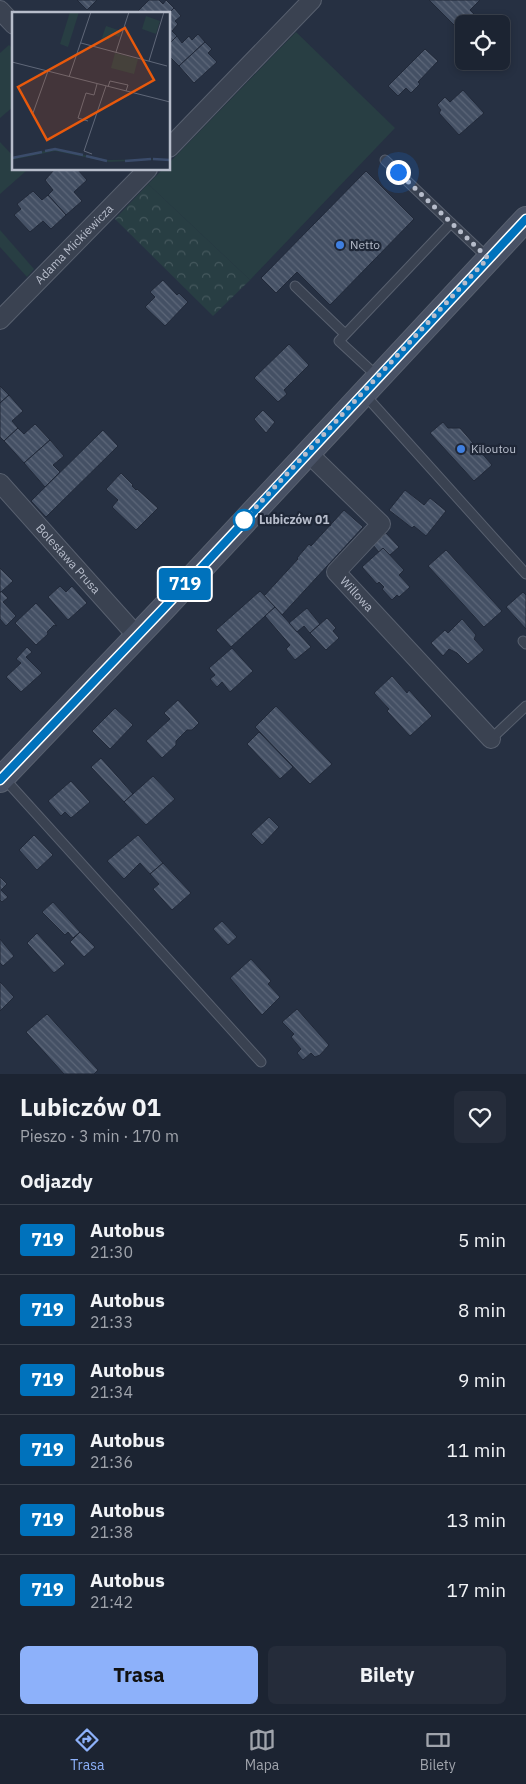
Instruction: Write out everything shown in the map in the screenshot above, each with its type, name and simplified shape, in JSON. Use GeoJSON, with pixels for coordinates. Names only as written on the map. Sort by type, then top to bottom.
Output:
{"type":"FeatureCollection","features":[{"type":"Feature","properties":{"kind":"main road"},"geometry":{"type":"LineString","coordinates":[[2,778],[137,636],[526,218]]}},
{"type":"Feature","properties":{"kind":"street"},"geometry":{"type":"LineString","coordinates":[[170,147],[312,0]]}},
{"type":"Feature","properties":{"kind":"street"},"geometry":{"type":"LineString","coordinates":[[0,10],[12,23]]}},
{"type":"Feature","properties":{"kind":"street","name":"Adama Mickiewicza"},"geometry":{"type":"LineString","coordinates":[[0,320],[146,170]]}},
{"type":"Feature","properties":{"kind":"street","name":"Willowa"},"geometry":{"type":"LineString","coordinates":[[308,453],[381,524],[336,572],[491,739]]}},
{"type":"Feature","properties":{"kind":"street","name":"Bolesława Prusa"},"geometry":{"type":"LineString","coordinates":[[0,484],[137,636]]}},
{"type":"Feature","properties":{"kind":"lane"},"geometry":{"type":"LineString","coordinates":[[385,160],[488,258]]}},
{"type":"Feature","properties":{"kind":"lane"},"geometry":{"type":"LineString","coordinates":[[451,223],[339,340],[371,385],[525,571]]}},
{"type":"Feature","properties":{"kind":"lane"},"geometry":{"type":"LineString","coordinates":[[295,286],[345,334]]}},
{"type":"Feature","properties":{"kind":"lane"},"geometry":{"type":"LineString","coordinates":[[491,739],[526,706]]}},
{"type":"Feature","properties":{"kind":"lane"},"geometry":{"type":"LineString","coordinates":[[2,778],[261,1062]]}},
{"type":"Feature","properties":{"kind":"green space"},"geometry":{"type":"Polygon","coordinates":[[[296,32],[395,128],[250,280],[148,184],[162,170],[170,170],[170,162],[296,32]]]}},
{"type":"Feature","properties":{"kind":"green space"},"geometry":{"type":"Polygon","coordinates":[[[9,45],[12,48],[12,108],[0,118],[0,53],[9,45]]]}},
{"type":"Feature","properties":{"kind":"green space"},"geometry":{"type":"Polygon","coordinates":[[[0,142],[12,155],[12,170],[26,171],[0,194],[0,142]]]}},
{"type":"Feature","properties":{"kind":"green space"},"geometry":{"type":"Polygon","coordinates":[[[148,184],[250,280],[213,316],[115,219],[148,184]]]}},
{"type":"Feature","properties":{"kind":"green space"},"geometry":{"type":"Polygon","coordinates":[[[0,230],[34,269],[27,277],[0,247],[0,230]]]}},
{"type":"Feature","properties":{"kind":"building"},"geometry":{"type":"Polygon","coordinates":[[[77,0],[97,0],[87,10],[77,0]]]}},
{"type":"Feature","properties":{"kind":"building"},"geometry":{"type":"Polygon","coordinates":[[[149,0],[159,0],[163,4],[166,0],[174,8],[170,12],[137,12],[149,0]]]}},
{"type":"Feature","properties":{"kind":"building"},"geometry":{"type":"Polygon","coordinates":[[[429,0],[480,0],[470,10],[475,15],[455,15],[455,26],[429,0]]]}},
{"type":"Feature","properties":{"kind":"building"},"geometry":{"type":"Polygon","coordinates":[[[174,8],[181,16],[175,21],[178,24],[172,31],[177,36],[170,43],[170,12],[174,8]]]}},
{"type":"Feature","properties":{"kind":"building"},"geometry":{"type":"Polygon","coordinates":[[[198,34],[205,42],[179,66],[170,57],[170,43],[177,36],[182,43],[189,36],[192,40],[198,34]]]}},
{"type":"Feature","properties":{"kind":"building"},"geometry":{"type":"Polygon","coordinates":[[[205,42],[212,49],[208,53],[217,62],[194,83],[179,66],[205,42]]]}},
{"type":"Feature","properties":{"kind":"building"},"geometry":{"type":"Polygon","coordinates":[[[425,49],[438,61],[418,82],[420,84],[411,93],[406,88],[398,96],[388,86],[425,49]]]}},
{"type":"Feature","properties":{"kind":"building"},"geometry":{"type":"Polygon","coordinates":[[[463,90],[484,113],[459,135],[439,113],[441,110],[437,105],[445,97],[450,102],[463,90]]]}},
{"type":"Feature","properties":{"kind":"building"},"geometry":{"type":"Polygon","coordinates":[[[54,170],[78,170],[87,180],[74,192],[82,201],[66,215],[48,195],[53,190],[45,180],[54,170]]]}},
{"type":"Feature","properties":{"kind":"building","name":"Netto"},"geometry":{"type":"Polygon","coordinates":[[[366,171],[414,219],[330,305],[297,272],[276,293],[261,278],[366,171]]]}},
{"type":"Feature","properties":{"kind":"building"},"geometry":{"type":"Polygon","coordinates":[[[33,191],[42,200],[48,195],[66,215],[51,229],[43,221],[30,232],[14,215],[21,209],[17,204],[33,191]]]}},
{"type":"Feature","properties":{"kind":"building"},"geometry":{"type":"Polygon","coordinates":[[[163,280],[177,295],[179,293],[188,302],[165,326],[145,307],[155,297],[150,292],[163,280]]]}},
{"type":"Feature","properties":{"kind":"building"},"geometry":{"type":"Polygon","coordinates":[[[289,344],[309,365],[284,390],[287,394],[278,402],[254,378],[289,344]]]}},
{"type":"Feature","properties":{"kind":"building"},"geometry":{"type":"Polygon","coordinates":[[[0,386],[9,395],[0,403],[0,386]]]}},
{"type":"Feature","properties":{"kind":"building"},"geometry":{"type":"Polygon","coordinates":[[[9,395],[23,411],[12,421],[18,428],[4,441],[0,437],[0,403],[9,395]]]}},
{"type":"Feature","properties":{"kind":"building"},"geometry":{"type":"Polygon","coordinates":[[[263,410],[275,422],[266,433],[254,419],[263,410]]]}},
{"type":"Feature","properties":{"kind":"building","name":"Kiloutou"},"geometry":{"type":"Polygon","coordinates":[[[443,422],[448,428],[460,428],[492,465],[474,481],[430,433],[443,422]]]}},
{"type":"Feature","properties":{"kind":"building"},"geometry":{"type":"Polygon","coordinates":[[[35,424],[50,440],[24,463],[4,441],[18,428],[24,434],[35,424]]]}},
{"type":"Feature","properties":{"kind":"building"},"geometry":{"type":"Polygon","coordinates":[[[103,430],[118,446],[46,517],[31,501],[103,430]]]}},
{"type":"Feature","properties":{"kind":"building"},"geometry":{"type":"Polygon","coordinates":[[[50,440],[64,456],[53,465],[60,472],[45,487],[24,463],[50,440]]]}},
{"type":"Feature","properties":{"kind":"building"},"geometry":{"type":"Polygon","coordinates":[[[121,473],[136,490],[158,508],[136,530],[112,507],[118,500],[106,489],[121,473]]]}},
{"type":"Feature","properties":{"kind":"building"},"geometry":{"type":"Polygon","coordinates":[[[405,490],[424,505],[430,498],[446,511],[426,536],[414,526],[412,528],[389,510],[405,490]]]}},
{"type":"Feature","properties":{"kind":"building"},"geometry":{"type":"Polygon","coordinates":[[[344,510],[363,527],[282,615],[264,596],[309,544],[311,546],[344,510]]]}},
{"type":"Feature","properties":{"kind":"building"},"geometry":{"type":"Polygon","coordinates":[[[386,533],[399,547],[390,555],[383,548],[379,552],[373,545],[386,533]]]}},
{"type":"Feature","properties":{"kind":"building"},"geometry":{"type":"Polygon","coordinates":[[[383,548],[404,570],[399,575],[410,587],[399,597],[397,595],[392,600],[382,589],[384,587],[379,582],[377,584],[362,567],[383,548]]]}},
{"type":"Feature","properties":{"kind":"building"},"geometry":{"type":"Polygon","coordinates":[[[446,550],[502,611],[484,627],[428,566],[446,550]]]}},
{"type":"Feature","properties":{"kind":"building"},"geometry":{"type":"Polygon","coordinates":[[[0,568],[13,581],[0,593],[0,568]]]}},
{"type":"Feature","properties":{"kind":"building"},"geometry":{"type":"Polygon","coordinates":[[[60,586],[66,592],[72,586],[87,603],[68,620],[48,597],[60,586]]]}},
{"type":"Feature","properties":{"kind":"building"},"geometry":{"type":"Polygon","coordinates":[[[1,591],[8,598],[3,602],[16,616],[6,626],[0,619],[1,591]]]}},
{"type":"Feature","properties":{"kind":"building"},"geometry":{"type":"Polygon","coordinates":[[[260,591],[275,607],[231,647],[216,630],[260,591]]]}},
{"type":"Feature","properties":{"kind":"building"},"geometry":{"type":"Polygon","coordinates":[[[523,592],[526,595],[526,629],[506,607],[523,592]]]}},
{"type":"Feature","properties":{"kind":"building"},"geometry":{"type":"Polygon","coordinates":[[[36,603],[57,626],[54,625],[47,632],[48,634],[36,645],[15,623],[36,603]]]}},
{"type":"Feature","properties":{"kind":"building"},"geometry":{"type":"Polygon","coordinates":[[[275,607],[311,647],[295,660],[286,649],[290,645],[265,616],[275,607]]]}},
{"type":"Feature","properties":{"kind":"building"},"geometry":{"type":"Polygon","coordinates":[[[307,608],[320,624],[310,633],[304,626],[297,632],[289,623],[307,608]]]}},
{"type":"Feature","properties":{"kind":"building"},"geometry":{"type":"Polygon","coordinates":[[[327,618],[336,628],[333,631],[339,638],[326,650],[310,633],[327,618]]]}},
{"type":"Feature","properties":{"kind":"building"},"geometry":{"type":"Polygon","coordinates":[[[462,619],[476,635],[474,639],[484,650],[468,664],[457,653],[449,649],[443,656],[431,643],[445,630],[448,633],[462,619]]]}},
{"type":"Feature","properties":{"kind":"building"},"geometry":{"type":"Polygon","coordinates":[[[27,647],[32,652],[26,657],[42,673],[21,692],[6,677],[21,663],[16,659],[27,647]]]}},
{"type":"Feature","properties":{"kind":"building"},"geometry":{"type":"Polygon","coordinates":[[[232,648],[253,671],[230,692],[222,682],[217,687],[210,679],[215,675],[209,668],[232,648]]]}},
{"type":"Feature","properties":{"kind":"building"},"geometry":{"type":"Polygon","coordinates":[[[392,676],[407,693],[409,690],[432,716],[410,736],[387,711],[389,709],[374,693],[392,676]]]}},
{"type":"Feature","properties":{"kind":"building"},"geometry":{"type":"Polygon","coordinates":[[[178,700],[199,723],[192,730],[187,730],[176,741],[176,745],[162,758],[146,741],[170,719],[164,713],[178,700]]]}},
{"type":"Feature","properties":{"kind":"building"},"geometry":{"type":"Polygon","coordinates":[[[276,706],[332,764],[310,784],[255,727],[276,706]]]}},
{"type":"Feature","properties":{"kind":"building"},"geometry":{"type":"Polygon","coordinates":[[[115,708],[133,725],[110,749],[92,731],[115,708]]]}},
{"type":"Feature","properties":{"kind":"building"},"geometry":{"type":"Polygon","coordinates":[[[259,732],[293,767],[280,779],[247,744],[259,732]]]}},
{"type":"Feature","properties":{"kind":"building"},"geometry":{"type":"Polygon","coordinates":[[[101,758],[133,794],[124,802],[91,767],[101,758]]]}},
{"type":"Feature","properties":{"kind":"building"},"geometry":{"type":"Polygon","coordinates":[[[153,776],[175,799],[146,825],[124,802],[153,776]]]}},
{"type":"Feature","properties":{"kind":"building"},"geometry":{"type":"Polygon","coordinates":[[[71,781],[90,802],[71,818],[65,812],[61,816],[48,801],[71,781]]]}},
{"type":"Feature","properties":{"kind":"building"},"geometry":{"type":"Polygon","coordinates":[[[269,817],[279,827],[262,845],[251,834],[269,817]]]}},
{"type":"Feature","properties":{"kind":"building"},"geometry":{"type":"Polygon","coordinates":[[[34,835],[53,855],[37,870],[19,850],[34,835]]]}},
{"type":"Feature","properties":{"kind":"building"},"geometry":{"type":"Polygon","coordinates":[[[138,835],[163,863],[150,874],[140,863],[124,879],[107,861],[138,835]]]}},
{"type":"Feature","properties":{"kind":"building"},"geometry":{"type":"Polygon","coordinates":[[[163,863],[191,893],[172,910],[153,889],[159,884],[150,874],[163,863]]]}},
{"type":"Feature","properties":{"kind":"building"},"geometry":{"type":"Polygon","coordinates":[[[0,877],[7,884],[1,890],[8,897],[2,902],[0,900],[0,877]]]}},
{"type":"Feature","properties":{"kind":"building"},"geometry":{"type":"Polygon","coordinates":[[[53,902],[80,932],[73,938],[68,932],[65,935],[42,912],[53,902]]]}},
{"type":"Feature","properties":{"kind":"building"},"geometry":{"type":"Polygon","coordinates":[[[222,921],[237,937],[228,945],[213,929],[222,921]]]}},
{"type":"Feature","properties":{"kind":"building"},"geometry":{"type":"Polygon","coordinates":[[[80,932],[95,947],[84,957],[70,942],[80,932]]]}},
{"type":"Feature","properties":{"kind":"building"},"geometry":{"type":"Polygon","coordinates":[[[37,933],[65,964],[54,973],[27,943],[37,933]]]}},
{"type":"Feature","properties":{"kind":"building"},"geometry":{"type":"Polygon","coordinates":[[[0,939],[14,956],[3,966],[0,963],[0,939]]]}},
{"type":"Feature","properties":{"kind":"building"},"geometry":{"type":"Polygon","coordinates":[[[251,959],[271,981],[268,984],[280,997],[262,1015],[230,978],[251,959]]]}},
{"type":"Feature","properties":{"kind":"building"},"geometry":{"type":"Polygon","coordinates":[[[0,982],[14,997],[0,1011],[0,982]]]}},
{"type":"Feature","properties":{"kind":"building"},"geometry":{"type":"Polygon","coordinates":[[[297,1009],[329,1045],[320,1055],[315,1057],[311,1053],[303,1060],[297,1053],[301,1049],[291,1037],[294,1034],[282,1022],[297,1009]]]}},
{"type":"Feature","properties":{"kind":"building"},"geometry":{"type":"Polygon","coordinates":[[[47,1014],[98,1070],[94,1074],[64,1074],[26,1032],[47,1014]]]}},
{"type":"Feature","properties":{"kind":"bus line","name":"719"},"geometry":{"type":"LineString","coordinates":[[0,780],[163,609],[526,219]]}},
{"type":"Feature","properties":{"kind":"place","name":"Netto"},"geometry":{"type":"Point","coordinates":[340,245]}},
{"type":"Feature","properties":{"kind":"place","name":"Kiloutou"},"geometry":{"type":"Point","coordinates":[461,449]}},
{"type":"Feature","properties":{"kind":"place","name":"Lubiczów 01"},"geometry":{"type":"Point","coordinates":[244,520]}},
{"type":"Feature","properties":{"kind":"route"},"geometry":{"type":"LineString","coordinates":[[244,520],[488,258],[398,172]]}}]}
